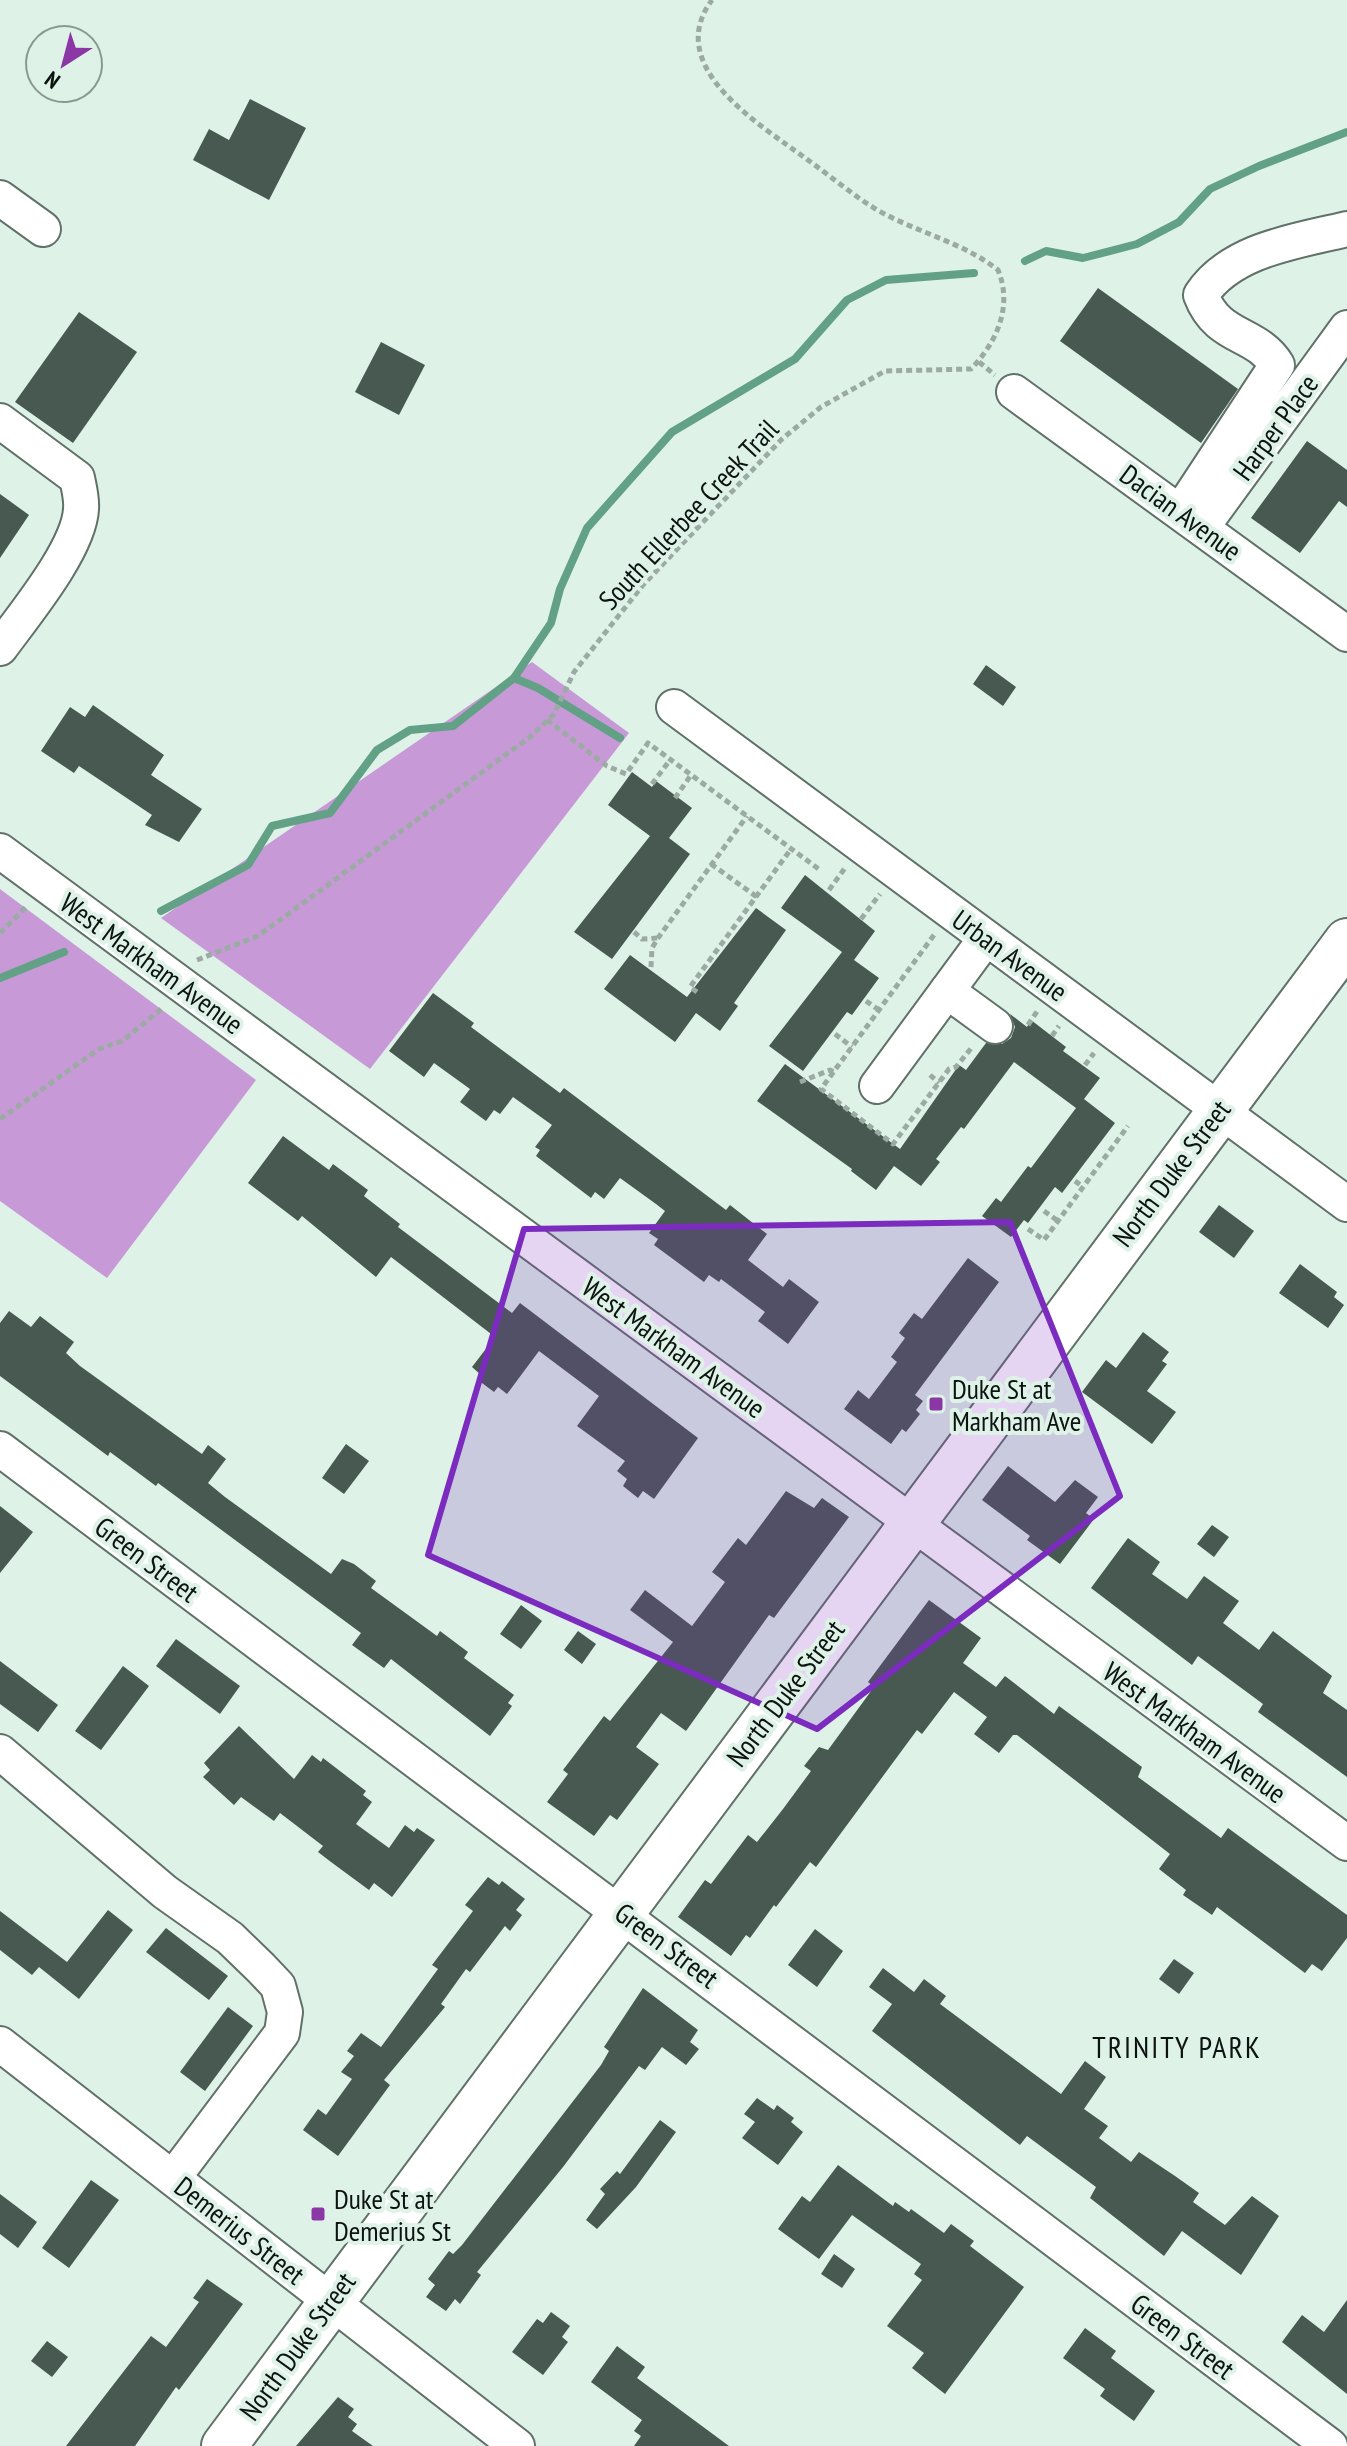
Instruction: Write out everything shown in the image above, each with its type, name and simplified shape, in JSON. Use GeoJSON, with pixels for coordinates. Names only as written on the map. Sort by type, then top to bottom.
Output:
{"type":"FeatureCollection","features":[{"type":"Feature","properties":{"kind":"main road","name":"North Duke Street"},"geometry":{"type":"LineString","coordinates":[[224,2446],[900,1539],[915,1525],[927,1500],[1347,941]]}},
{"type":"Feature","properties":{"kind":"street"},"geometry":{"type":"LineString","coordinates":[[0,198],[43,229]]}},
{"type":"Feature","properties":{"kind":"street"},"geometry":{"type":"LineString","coordinates":[[1192,519],[1277,365],[1270,354],[1209,316],[1201,295],[1211,280],[1264,250],[1347,229]]}},
{"type":"Feature","properties":{"kind":"street","name":"Harper Place"},"geometry":{"type":"LineString","coordinates":[[1192,519],[1347,328]]}},
{"type":"Feature","properties":{"kind":"street","name":"Dacian Avenue"},"geometry":{"type":"LineString","coordinates":[[1014,392],[1347,634]]}},
{"type":"Feature","properties":{"kind":"street"},"geometry":{"type":"LineString","coordinates":[[0,421],[77,478],[81,509],[77,529],[51,577],[0,648]]}},
{"type":"Feature","properties":{"kind":"street","name":"Urban Avenue"},"geometry":{"type":"LineString","coordinates":[[674,707],[1347,1204]]}},
{"type":"Feature","properties":{"kind":"street","name":"West Markham Avenue"},"geometry":{"type":"LineString","coordinates":[[0,851],[1347,1843]]}},
{"type":"Feature","properties":{"kind":"street"},"geometry":{"type":"LineString","coordinates":[[877,1086],[986,938]]}},
{"type":"Feature","properties":{"kind":"street"},"geometry":{"type":"LineString","coordinates":[[947,991],[995,1026]]}},
{"type":"Feature","properties":{"kind":"street","name":"Green Street"},"geometry":{"type":"LineString","coordinates":[[0,1449],[623,1912],[1330,2446]]}},
{"type":"Feature","properties":{"kind":"street"},"geometry":{"type":"LineString","coordinates":[[0,1752],[165,1892],[230,1938],[278,1986],[285,2012],[282,2033],[173,2178]]}},
{"type":"Feature","properties":{"kind":"street","name":"Demerius Street"},"geometry":{"type":"LineString","coordinates":[[0,2044],[517,2446]]}},
{"type":"Feature","properties":{"kind":"path","name":"South Ellerbee Creek Trail"},"geometry":{"type":"LineString","coordinates":[[196,961],[258,936],[530,737],[554,714],[574,672],[643,585],[782,439],[821,407],[885,371],[971,369],[986,354],[1005,308],[998,270],[975,252],[874,208],[731,104],[709,73],[700,49],[699,27],[712,0]]}},
{"type":"Feature","properties":{"kind":"path"},"geometry":{"type":"LineString","coordinates":[[547,720],[607,766],[626,774],[648,743],[820,870]]}},
{"type":"Feature","properties":{"kind":"path"},"geometry":{"type":"LineString","coordinates":[[652,784],[670,760]]}},
{"type":"Feature","properties":{"kind":"path"},"geometry":{"type":"LineString","coordinates":[[675,798],[691,775]]}},
{"type":"Feature","properties":{"kind":"path"},"geometry":{"type":"LineString","coordinates":[[651,967],[652,948],[658,938],[747,816]]}},
{"type":"Feature","properties":{"kind":"path"},"geometry":{"type":"LineString","coordinates":[[697,992],[690,987],[791,849]]}},
{"type":"Feature","properties":{"kind":"path"},"geometry":{"type":"LineString","coordinates":[[829,890],[852,859]]}},
{"type":"Feature","properties":{"kind":"path"},"geometry":{"type":"LineString","coordinates":[[711,864],[757,897]]}},
{"type":"Feature","properties":{"kind":"path"},"geometry":{"type":"LineString","coordinates":[[861,919],[888,884]]}},
{"type":"Feature","properties":{"kind":"path"},"geometry":{"type":"LineString","coordinates":[[0,933],[26,907]]}},
{"type":"Feature","properties":{"kind":"path"},"geometry":{"type":"LineString","coordinates":[[826,1082],[942,924]]}},
{"type":"Feature","properties":{"kind":"path"},"geometry":{"type":"LineString","coordinates":[[634,932],[642,939],[658,938]]}},
{"type":"Feature","properties":{"kind":"path"},"geometry":{"type":"LineString","coordinates":[[866,1001],[879,1010]]}},
{"type":"Feature","properties":{"kind":"path"},"geometry":{"type":"LineString","coordinates":[[0,1119],[99,1049],[122,1041],[167,1005]]}},
{"type":"Feature","properties":{"kind":"path"},"geometry":{"type":"LineString","coordinates":[[835,1034],[852,1047]]}},
{"type":"Feature","properties":{"kind":"path"},"geometry":{"type":"LineString","coordinates":[[800,1082],[830,1070],[834,1072]]}},
{"type":"Feature","properties":{"kind":"path"},"geometry":{"type":"LineString","coordinates":[[930,1075],[939,1083]]}},
{"type":"Feature","properties":{"kind":"path"},"geometry":{"type":"LineString","coordinates":[[1028,1229],[1044,1240],[1128,1126]]}},
{"type":"Feature","properties":{"kind":"path"},"geometry":{"type":"LineString","coordinates":[[1075,1181],[1083,1187]]}},
{"type":"Feature","properties":{"kind":"path"},"geometry":{"type":"LineString","coordinates":[[1044,1211],[1058,1221]]}},
{"type":"Feature","properties":{"kind":"highlighted area"},"geometry":{"type":"Polygon","coordinates":[[[1010,1222],[1120,1496],[817,1729],[428,1555],[524,1229],[1010,1222]]]}},
{"type":"Feature","properties":{"kind":"shaded area"},"geometry":{"type":"Polygon","coordinates":[[[532,662],[629,733],[370,1069],[161,918],[532,662]]]}},
{"type":"Feature","properties":{"kind":"shaded area"},"geometry":{"type":"Polygon","coordinates":[[[0,889],[256,1080],[107,1278],[0,1201],[0,889]]]}},
{"type":"Feature","properties":{"kind":"building"},"geometry":{"type":"Polygon","coordinates":[[[250,99],[306,128],[269,200],[193,160],[209,129],[229,140],[250,99]]]}},
{"type":"Feature","properties":{"kind":"building"},"geometry":{"type":"Polygon","coordinates":[[[1098,288],[1238,389],[1201,443],[1060,341],[1098,288]]]}},
{"type":"Feature","properties":{"kind":"building"},"geometry":{"type":"Polygon","coordinates":[[[79,312],[137,352],[73,443],[15,402],[79,312]]]}},
{"type":"Feature","properties":{"kind":"building"},"geometry":{"type":"Polygon","coordinates":[[[381,342],[425,365],[399,415],[355,392],[381,342]]]}},
{"type":"Feature","properties":{"kind":"building"},"geometry":{"type":"Polygon","coordinates":[[[1307,441],[1347,470],[1347,507],[1339,501],[1300,553],[1251,518],[1307,441]]]}},
{"type":"Feature","properties":{"kind":"building"},"geometry":{"type":"Polygon","coordinates":[[[0,494],[29,515],[0,558],[0,494]]]}},
{"type":"Feature","properties":{"kind":"building"},"geometry":{"type":"Polygon","coordinates":[[[986,665],[1016,687],[1003,706],[973,684],[986,665]]]}},
{"type":"Feature","properties":{"kind":"building"},"geometry":{"type":"Polygon","coordinates":[[[93,705],[164,755],[151,775],[202,809],[179,842],[145,825],[152,815],[79,766],[74,773],[41,751],[70,707],[85,717],[93,705]]]}},
{"type":"Feature","properties":{"kind":"building"},"geometry":{"type":"Polygon","coordinates":[[[632,772],[652,787],[656,781],[692,808],[669,838],[690,854],[612,959],[574,932],[650,836],[608,805],[632,772]]]}},
{"type":"Feature","properties":{"kind":"building"},"geometry":{"type":"Polygon","coordinates":[[[805,875],[875,931],[854,960],[879,978],[852,1015],[847,1012],[803,1071],[769,1046],[842,952],[781,908],[805,875]]]}},
{"type":"Feature","properties":{"kind":"building"},"geometry":{"type":"Polygon","coordinates":[[[756,908],[786,930],[734,1003],[738,1006],[720,1031],[696,1013],[675,1042],[604,989],[630,955],[687,997],[756,908]]]}},
{"type":"Feature","properties":{"kind":"building"},"geometry":{"type":"Polygon","coordinates":[[[433,993],[474,1023],[471,1027],[560,1093],[564,1088],[726,1210],[730,1205],[767,1234],[748,1260],[783,1287],[789,1279],[819,1302],[788,1344],[758,1321],[765,1312],[721,1279],[719,1282],[709,1275],[704,1282],[654,1245],[658,1239],[649,1233],[665,1211],[656,1204],[620,1178],[604,1199],[595,1192],[591,1198],[536,1156],[540,1150],[535,1147],[552,1125],[513,1097],[500,1114],[494,1110],[486,1121],[460,1102],[470,1089],[434,1063],[424,1077],[389,1051],[433,993]]]}},
{"type":"Feature","properties":{"kind":"building"},"geometry":{"type":"Polygon","coordinates":[[[1010,1014],[1027,1027],[1031,1020],[1066,1047],[1063,1051],[1100,1078],[1084,1099],[1115,1123],[1062,1193],[1055,1187],[1028,1223],[1024,1220],[1011,1237],[982,1216],[996,1198],[1001,1202],[1028,1166],[1031,1168],[1076,1108],[1014,1062],[964,1129],[961,1127],[936,1159],[940,1162],[921,1186],[894,1166],[876,1190],[852,1169],[757,1101],[785,1064],[900,1149],[959,1065],[966,1070],[986,1043],[1002,1044],[1011,1038],[1015,1027],[1010,1014]]]}},
{"type":"Feature","properties":{"kind":"building"},"geometry":{"type":"Polygon","coordinates":[[[283,1136],[329,1170],[333,1164],[368,1190],[364,1196],[400,1224],[398,1227],[512,1313],[520,1303],[698,1438],[654,1499],[643,1491],[638,1498],[623,1486],[627,1479],[617,1471],[625,1461],[577,1426],[599,1396],[539,1351],[507,1394],[498,1387],[494,1392],[478,1380],[481,1375],[472,1367],[495,1337],[391,1257],[376,1277],[302,1216],[298,1221],[248,1183],[283,1136]]]}},
{"type":"Feature","properties":{"kind":"building"},"geometry":{"type":"Polygon","coordinates":[[[1219,1205],[1254,1231],[1234,1258],[1199,1232],[1219,1205]]]}},
{"type":"Feature","properties":{"kind":"building"},"geometry":{"type":"Polygon","coordinates":[[[968,1258],[999,1282],[915,1395],[923,1401],[916,1410],[920,1414],[906,1432],[902,1429],[891,1444],[844,1409],[858,1390],[869,1399],[897,1362],[891,1357],[905,1338],[899,1333],[914,1313],[922,1319],[968,1258]]]}},
{"type":"Feature","properties":{"kind":"building"},"geometry":{"type":"Polygon","coordinates":[[[1300,1264],[1337,1292],[1334,1297],[1344,1305],[1328,1328],[1279,1293],[1300,1264]]]}},
{"type":"Feature","properties":{"kind":"building"},"geometry":{"type":"Polygon","coordinates":[[[9,1311],[31,1327],[40,1316],[74,1342],[66,1353],[80,1366],[202,1454],[208,1445],[226,1459],[208,1483],[225,1497],[331,1574],[342,1559],[354,1564],[376,1581],[371,1588],[437,1636],[440,1631],[468,1652],[464,1658],[514,1695],[508,1703],[512,1706],[490,1736],[391,1659],[384,1668],[352,1645],[361,1633],[158,1483],[156,1486],[110,1452],[108,1456],[0,1376],[0,1323],[9,1311]]]}},
{"type":"Feature","properties":{"kind":"building"},"geometry":{"type":"Polygon","coordinates":[[[1143,1332],[1169,1352],[1162,1361],[1167,1364],[1147,1391],[1176,1412],[1152,1444],[1082,1392],[1106,1360],[1116,1368],[1143,1332]]]}},
{"type":"Feature","properties":{"kind":"building"},"geometry":{"type":"Polygon","coordinates":[[[346,1444],[369,1461],[344,1494],[322,1478],[346,1444]]]}},
{"type":"Feature","properties":{"kind":"building"},"geometry":{"type":"Polygon","coordinates":[[[1008,1466],[1055,1502],[1075,1480],[1098,1497],[1086,1513],[1094,1519],[1060,1564],[1027,1540],[1030,1536],[982,1500],[1008,1466]]]}},
{"type":"Feature","properties":{"kind":"building"},"geometry":{"type":"Polygon","coordinates":[[[786,1491],[814,1508],[822,1498],[849,1517],[774,1618],[769,1615],[686,1731],[661,1713],[636,1747],[659,1764],[617,1820],[610,1815],[594,1836],[547,1802],[568,1774],[563,1770],[604,1716],[610,1721],[673,1642],[630,1610],[645,1590],[692,1626],[725,1582],[712,1572],[738,1538],[746,1545],[786,1491]]]}},
{"type":"Feature","properties":{"kind":"building"},"geometry":{"type":"Polygon","coordinates":[[[0,1506],[33,1532],[0,1573],[0,1506]]]}},
{"type":"Feature","properties":{"kind":"building"},"geometry":{"type":"Polygon","coordinates":[[[1212,1525],[1229,1537],[1214,1557],[1197,1544],[1212,1525]]]}},
{"type":"Feature","properties":{"kind":"building"},"geometry":{"type":"Polygon","coordinates":[[[1128,1538],[1160,1562],[1152,1574],[1187,1599],[1204,1576],[1239,1601],[1223,1623],[1259,1650],[1273,1631],[1332,1676],[1323,1693],[1347,1710],[1347,1777],[1258,1712],[1263,1704],[1198,1656],[1192,1665],[1091,1588],[1128,1538]]]}},
{"type":"Feature","properties":{"kind":"building"},"geometry":{"type":"Polygon","coordinates":[[[929,1600],[981,1638],[963,1663],[996,1687],[1005,1676],[1054,1714],[1059,1706],[1142,1767],[1138,1777],[1221,1838],[1228,1828],[1347,1915],[1347,1938],[1322,1971],[1312,1964],[1305,1973],[1217,1907],[1212,1915],[1183,1895],[1186,1890],[1159,1869],[1170,1854],[1017,1735],[1013,1735],[999,1753],[974,1734],[987,1717],[954,1692],[922,1734],[917,1730],[816,1867],[810,1862],[750,1938],[746,1935],[731,1956],[678,1917],[705,1880],[711,1884],[748,1835],[757,1842],[811,1771],[804,1766],[819,1747],[828,1750],[874,1687],[868,1682],[929,1600]]]}},
{"type":"Feature","properties":{"kind":"building"},"geometry":{"type":"Polygon","coordinates":[[[521,1605],[542,1621],[521,1649],[500,1634],[521,1605]]]}},
{"type":"Feature","properties":{"kind":"building"},"geometry":{"type":"Polygon","coordinates":[[[578,1631],[596,1644],[582,1664],[564,1650],[578,1631]]]}},
{"type":"Feature","properties":{"kind":"building"},"geometry":{"type":"Polygon","coordinates":[[[176,1639],[240,1686],[220,1714],[156,1666],[176,1639]]]}},
{"type":"Feature","properties":{"kind":"building"},"geometry":{"type":"Polygon","coordinates":[[[0,1661],[58,1705],[38,1732],[0,1704],[0,1661]]]}},
{"type":"Feature","properties":{"kind":"building"},"geometry":{"type":"Polygon","coordinates":[[[123,1666],[149,1686],[101,1750],[75,1731],[123,1666]]]}},
{"type":"Feature","properties":{"kind":"building"},"geometry":{"type":"Polygon","coordinates":[[[239,1726],[294,1779],[312,1755],[321,1762],[323,1758],[366,1791],[363,1795],[372,1802],[356,1824],[389,1848],[405,1825],[414,1832],[417,1828],[435,1840],[392,1897],[374,1883],[369,1890],[331,1862],[318,1852],[323,1846],[280,1813],[274,1821],[241,1797],[234,1805],[203,1777],[210,1770],[204,1763],[239,1726]]]}},
{"type":"Feature","properties":{"kind":"building"},"geometry":{"type":"Polygon","coordinates":[[[488,1877],[499,1885],[502,1881],[525,1899],[516,1910],[522,1915],[510,1931],[505,1926],[470,1972],[466,1969],[441,2004],[445,2007],[384,2080],[390,2085],[338,2156],[303,2130],[318,2109],[326,2115],[352,2079],[341,2072],[354,2056],[347,2051],[361,2033],[381,2047],[438,1969],[432,1965],[473,1911],[465,1905],[488,1877]]]}},
{"type":"Feature","properties":{"kind":"building"},"geometry":{"type":"Polygon","coordinates":[[[108,1910],[133,1930],[79,1999],[39,1967],[32,1975],[0,1950],[0,1911],[67,1962],[108,1910]]]}},
{"type":"Feature","properties":{"kind":"building"},"geometry":{"type":"Polygon","coordinates":[[[166,1928],[228,1976],[209,2000],[146,1952],[166,1928]]]}},
{"type":"Feature","properties":{"kind":"building"},"geometry":{"type":"Polygon","coordinates":[[[815,1929],[843,1951],[817,1987],[788,1965],[815,1929]]]}},
{"type":"Feature","properties":{"kind":"building"},"geometry":{"type":"Polygon","coordinates":[[[1174,1959],[1194,1973],[1179,1994],[1159,1979],[1174,1959]]]}},
{"type":"Feature","properties":{"kind":"building"},"geometry":{"type":"Polygon","coordinates":[[[883,1968],[914,1992],[924,1979],[946,1996],[940,2004],[1061,2094],[1085,2061],[1106,2077],[1084,2109],[1108,2126],[1099,2138],[1131,2162],[1139,2152],[1175,2176],[1199,2193],[1193,2202],[1225,2225],[1252,2196],[1279,2216],[1241,2275],[1182,2231],[1164,2256],[1090,2198],[1096,2187],[1027,2136],[1020,2145],[872,2031],[892,2004],[869,1987],[883,1968]]]}},
{"type":"Feature","properties":{"kind":"building"},"geometry":{"type":"Polygon","coordinates":[[[643,1988],[698,2030],[690,2042],[699,2049],[686,2065],[662,2047],[645,2070],[639,2066],[563,2167],[477,2272],[481,2275],[460,2304],[455,2299],[446,2311],[426,2297],[435,2285],[428,2279],[449,2251],[453,2254],[462,2245],[601,2065],[609,2051],[604,2047],[643,1988]]]}},
{"type":"Feature","properties":{"kind":"building"},"geometry":{"type":"Polygon","coordinates":[[[228,2007],[253,2026],[205,2091],[180,2072],[228,2007]]]}},
{"type":"Feature","properties":{"kind":"building"},"geometry":{"type":"Polygon","coordinates":[[[757,2098],[774,2110],[777,2105],[794,2118],[791,2122],[803,2132],[778,2165],[742,2138],[755,2122],[744,2114],[757,2098]]]}},
{"type":"Feature","properties":{"kind":"building"},"geometry":{"type":"Polygon","coordinates":[[[660,2120],[676,2132],[636,2187],[597,2229],[586,2220],[605,2194],[600,2189],[617,2171],[620,2174],[660,2120]]]}},
{"type":"Feature","properties":{"kind":"building"},"geometry":{"type":"Polygon","coordinates":[[[838,2165],[893,2206],[895,2202],[909,2212],[911,2209],[944,2233],[951,2224],[974,2241],[970,2246],[1024,2287],[945,2394],[912,2368],[924,2353],[887,2326],[922,2280],[914,2274],[921,2264],[852,2215],[819,2259],[778,2229],[802,2196],[810,2202],[838,2165]]]}},
{"type":"Feature","properties":{"kind":"building"},"geometry":{"type":"Polygon","coordinates":[[[91,2180],[119,2200],[69,2268],[42,2248],[91,2180]]]}},
{"type":"Feature","properties":{"kind":"building"},"geometry":{"type":"Polygon","coordinates":[[[0,2194],[37,2222],[18,2248],[0,2234],[0,2194]]]}},
{"type":"Feature","properties":{"kind":"building"},"geometry":{"type":"Polygon","coordinates":[[[834,2254],[855,2269],[842,2288],[821,2274],[834,2254]]]}},
{"type":"Feature","properties":{"kind":"building"},"geometry":{"type":"Polygon","coordinates":[[[207,2279],[243,2304],[179,2390],[176,2387],[135,2446],[66,2446],[151,2336],[166,2347],[199,2302],[193,2298],[207,2279]]]}},
{"type":"Feature","properties":{"kind":"building"},"geometry":{"type":"Polygon","coordinates":[[[1347,2300],[1347,2394],[1282,2342],[1302,2315],[1324,2332],[1347,2300]]]}},
{"type":"Feature","properties":{"kind":"building"},"geometry":{"type":"Polygon","coordinates":[[[551,2312],[570,2326],[562,2337],[568,2342],[543,2375],[512,2352],[537,2319],[543,2323],[551,2312]]]}},
{"type":"Feature","properties":{"kind":"building"},"geometry":{"type":"Polygon","coordinates":[[[1085,2328],[1116,2351],[1111,2358],[1155,2391],[1134,2421],[1100,2396],[1105,2389],[1063,2358],[1085,2328]]]}},
{"type":"Feature","properties":{"kind":"building"},"geometry":{"type":"Polygon","coordinates":[[[47,2341],[68,2357],[52,2377],[31,2361],[47,2341]]]}},
{"type":"Feature","properties":{"kind":"building"},"geometry":{"type":"Polygon","coordinates":[[[617,2346],[645,2367],[637,2378],[729,2446],[634,2446],[641,2436],[634,2431],[642,2420],[591,2382],[617,2346]]]}},
{"type":"Feature","properties":{"kind":"building"},"geometry":{"type":"Polygon","coordinates":[[[338,2397],[354,2409],[348,2417],[357,2424],[352,2431],[373,2446],[296,2446],[338,2397]]]}},
{"type":"Feature","properties":{"kind":"waterway"},"geometry":{"type":"LineString","coordinates":[[1025,261],[1046,251],[1083,258],[1137,244],[1179,222],[1210,189],[1259,166],[1347,132]]}},
{"type":"Feature","properties":{"kind":"waterway"},"geometry":{"type":"LineString","coordinates":[[161,911],[248,865],[272,826],[330,813],[377,750],[410,730],[453,726],[514,678],[551,623],[560,589],[587,528],[672,432],[795,359],[847,300],[886,280],[974,273]]}},
{"type":"Feature","properties":{"kind":"waterway"},"geometry":{"type":"LineString","coordinates":[[514,678],[538,688],[620,738]]}},
{"type":"Feature","properties":{"kind":"waterway"},"geometry":{"type":"LineString","coordinates":[[0,978],[64,952]]}},
{"type":"Feature","properties":{"kind":"place","name":"Duke St at Markham Ave"},"geometry":{"type":"Point","coordinates":[936,1404]}},
{"type":"Feature","properties":{"kind":"place","name":"Duke St at Demerius St"},"geometry":{"type":"Point","coordinates":[318,2214]}},
{"type":"Feature","properties":{"kind":"district","name":"TRINITY PARK"},"geometry":{"type":"Point","coordinates":[1177,2046]}}]}
